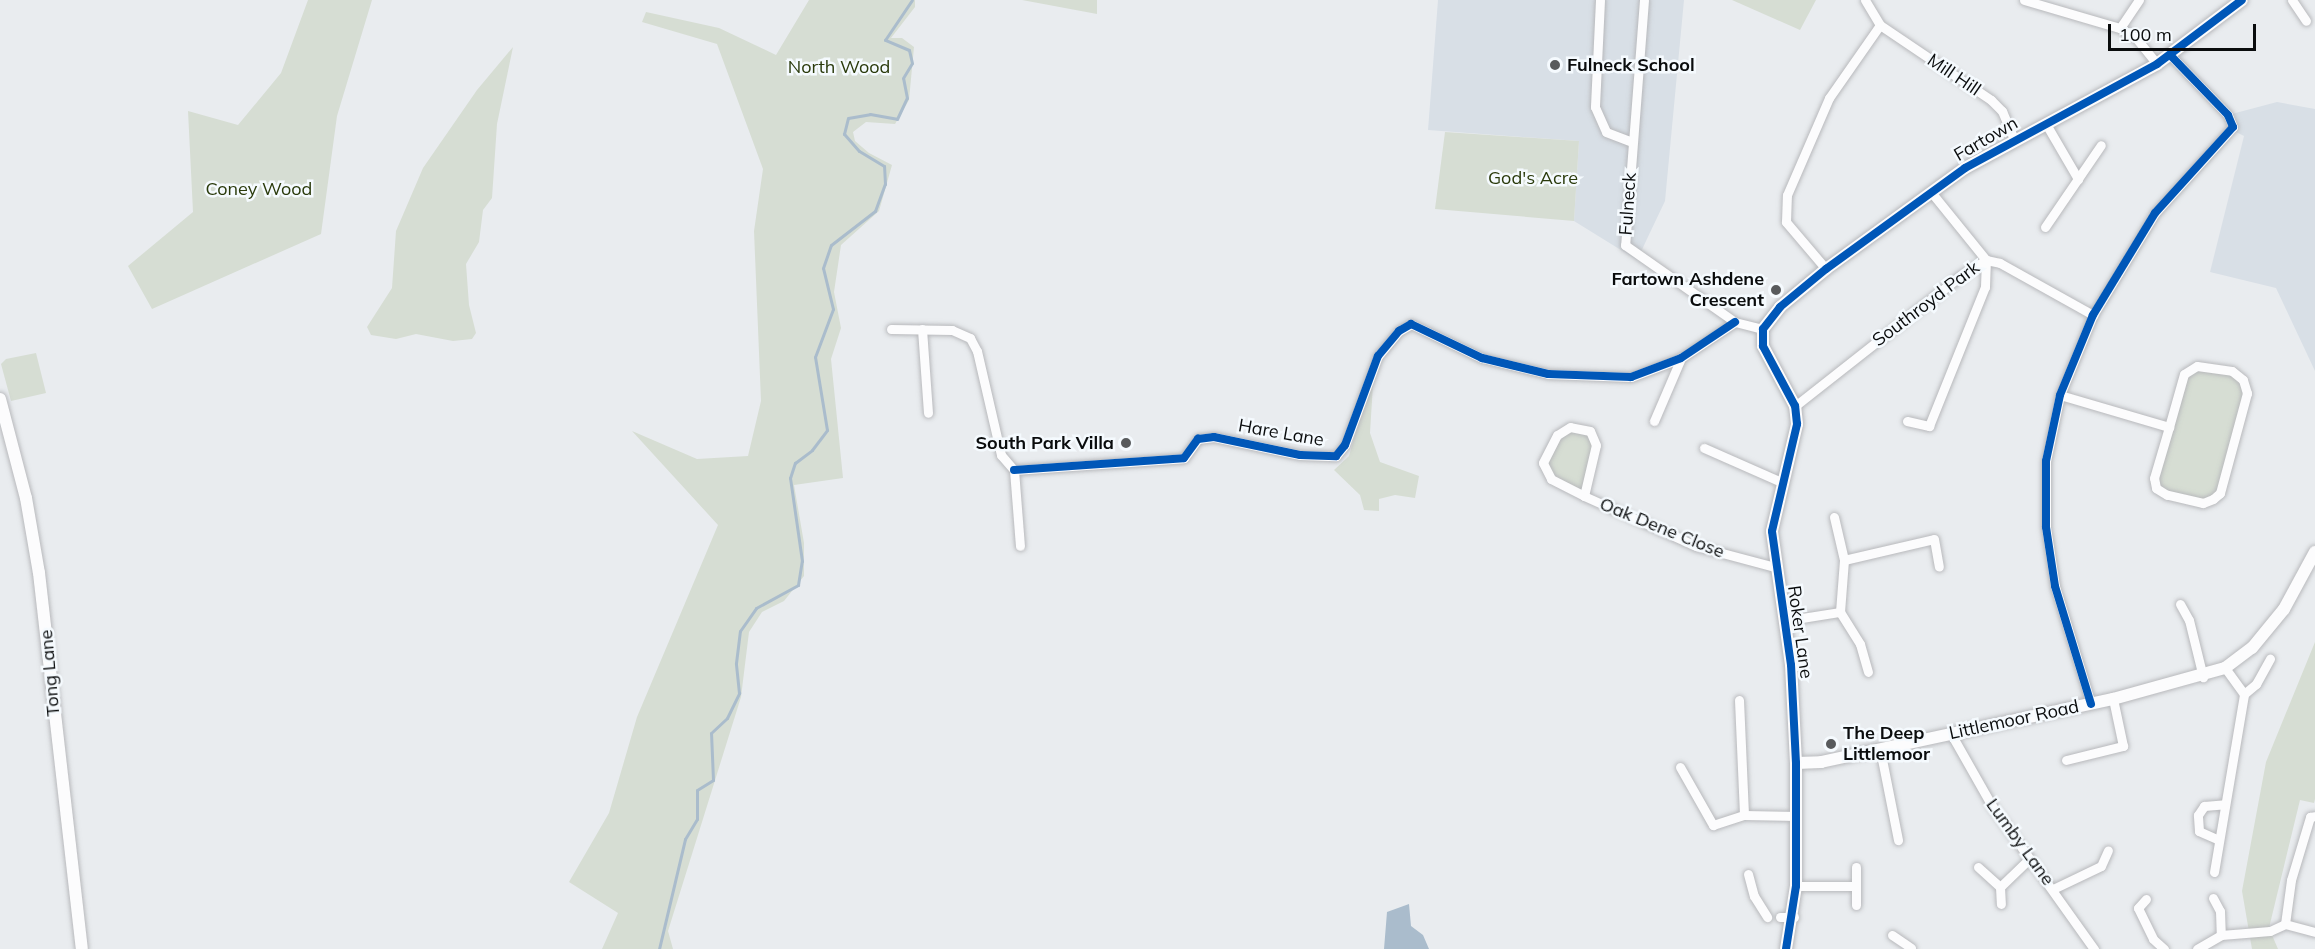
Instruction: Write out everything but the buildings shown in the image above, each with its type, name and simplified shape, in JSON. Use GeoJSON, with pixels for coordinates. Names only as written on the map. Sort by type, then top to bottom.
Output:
{"type":"FeatureCollection","features":[{"type":"Feature","properties":{"kind":"street"},"geometry":{"type":"LineString","coordinates":[[1600,0],[1594,107],[1606,132],[1632,142]]}},
{"type":"Feature","properties":{"kind":"street","name":"Fulneck"},"geometry":{"type":"LineString","coordinates":[[1644,0],[1625,245],[1735,322],[1763,329]]}},
{"type":"Feature","properties":{"kind":"street"},"geometry":{"type":"LineString","coordinates":[[1826,269],[1786,222],[1787,195],[1829,98],[1880,25],[1865,0]]}},
{"type":"Feature","properties":{"kind":"street"},"geometry":{"type":"LineString","coordinates":[[2024,0],[2120,28],[2136,38],[2157,64]]}},
{"type":"Feature","properties":{"kind":"street"},"geometry":{"type":"LineString","coordinates":[[2120,28],[2139,0]]}},
{"type":"Feature","properties":{"kind":"street","name":"Fartown"},"geometry":{"type":"LineString","coordinates":[[1763,329],[1780,306],[1930,192],[2014,139],[2157,64],[2242,0]]}},
{"type":"Feature","properties":{"kind":"street"},"geometry":{"type":"LineString","coordinates":[[2292,0],[2306,21]]}},
{"type":"Feature","properties":{"kind":"street","name":"Mill Hill"},"geometry":{"type":"LineString","coordinates":[[1880,25],[1991,100],[2002,111],[2014,139]]}},
{"type":"Feature","properties":{"kind":"street"},"geometry":{"type":"LineString","coordinates":[[2091,704],[2055,586],[2046,527],[2046,461],[2060,395],[2093,315],[2156,213],[2232,130],[2232,119],[2170,55]]}},
{"type":"Feature","properties":{"kind":"street"},"geometry":{"type":"LineString","coordinates":[[2046,124],[2078,179]]}},
{"type":"Feature","properties":{"kind":"street"},"geometry":{"type":"LineString","coordinates":[[2045,226],[2102,145]]}},
{"type":"Feature","properties":{"kind":"street"},"geometry":{"type":"LineString","coordinates":[[1930,192],[1986,260],[2000,263],[2093,315]]}},
{"type":"Feature","properties":{"kind":"street","name":"Southroyd Park"},"geometry":{"type":"LineString","coordinates":[[1795,406],[1960,276],[1986,260]]}},
{"type":"Feature","properties":{"kind":"street","name":"Southroyd Park"},"geometry":{"type":"LineString","coordinates":[[1907,421],[1929,426],[1985,287],[1986,260]]}},
{"type":"Feature","properties":{"kind":"street","name":"Hare Lane"},"geometry":{"type":"LineString","coordinates":[[1014,470],[1184,458],[1198,439],[1214,437],[1300,456],[1336,456],[1345,445],[1378,356],[1399,331],[1411,324],[1482,358],[1548,374],[1631,377],[1681,358],[1735,322]]}},
{"type":"Feature","properties":{"kind":"street"},"geometry":{"type":"LineString","coordinates":[[891,329],[952,330],[970,338],[980,361],[1001,455],[1014,470],[1020,546]]}},
{"type":"Feature","properties":{"kind":"street"},"geometry":{"type":"LineString","coordinates":[[922,329],[928,413]]}},
{"type":"Feature","properties":{"kind":"street"},"geometry":{"type":"LineString","coordinates":[[1763,329],[1762,346],[1769,363],[1795,406]]}},
{"type":"Feature","properties":{"kind":"street"},"geometry":{"type":"LineString","coordinates":[[1654,421],[1681,358]]}},
{"type":"Feature","properties":{"kind":"street"},"geometry":{"type":"LineString","coordinates":[[2197,366],[2232,371],[2243,380],[2247,393],[2220,493],[2213,499],[2194,501],[2167,495],[2156,488],[2154,478],[2169,427],[2184,374],[2197,366]]}},
{"type":"Feature","properties":{"kind":"street"},"geometry":{"type":"LineString","coordinates":[[2060,395],[2169,427]]}},
{"type":"Feature","properties":{"kind":"street","name":"Tong Lane"},"geometry":{"type":"LineString","coordinates":[[0,399],[26,498],[39,573],[82,949]]}},
{"type":"Feature","properties":{"kind":"street","name":"Roker Lane"},"geometry":{"type":"LineString","coordinates":[[1786,949],[1794,917],[1796,886],[1796,763],[1793,694],[1772,531],[1781,482],[1797,424],[1795,406]]}},
{"type":"Feature","properties":{"kind":"street","name":"Oak Dene Close"},"geometry":{"type":"LineString","coordinates":[[1584,496],[1596,445],[1590,431],[1570,427],[1553,441],[1543,469],[1551,480],[1584,496],[1696,546],[1776,567]]}},
{"type":"Feature","properties":{"kind":"street"},"geometry":{"type":"LineString","coordinates":[[1704,448],[1781,482]]}},
{"type":"Feature","properties":{"kind":"street"},"geometry":{"type":"LineString","coordinates":[[1834,516],[1844,560],[1840,612],[1860,644],[1868,672]]}},
{"type":"Feature","properties":{"kind":"street"},"geometry":{"type":"LineString","coordinates":[[1932,528],[1939,567]]}},
{"type":"Feature","properties":{"kind":"street"},"geometry":{"type":"LineString","coordinates":[[1844,560],[1934,539]]}},
{"type":"Feature","properties":{"kind":"street","name":"Littlemoor Road"},"geometry":{"type":"LineString","coordinates":[[1796,763],[1821,762],[1950,732],[2091,704],[2203,677],[2225,668],[2252,648],[2283,609],[2315,552]]}},
{"type":"Feature","properties":{"kind":"street"},"geometry":{"type":"LineString","coordinates":[[2180,604],[2190,620],[2203,677]]}},
{"type":"Feature","properties":{"kind":"street"},"geometry":{"type":"LineString","coordinates":[[1784,621],[1840,612]]}},
{"type":"Feature","properties":{"kind":"street"},"geometry":{"type":"LineString","coordinates":[[2214,872],[2244,694],[2256,684],[2270,659]]}},
{"type":"Feature","properties":{"kind":"street"},"geometry":{"type":"LineString","coordinates":[[2225,668],[2244,694]]}},
{"type":"Feature","properties":{"kind":"street"},"geometry":{"type":"LineString","coordinates":[[2066,760],[2123,746],[2113,699]]}},
{"type":"Feature","properties":{"kind":"street"},"geometry":{"type":"LineString","coordinates":[[1739,700],[1744,815]]}},
{"type":"Feature","properties":{"kind":"street","name":"Lumby Lane"},"geometry":{"type":"LineString","coordinates":[[1950,732],[1992,806],[2094,949]]}},
{"type":"Feature","properties":{"kind":"street"},"geometry":{"type":"LineString","coordinates":[[1880,749],[1898,840]]}},
{"type":"Feature","properties":{"kind":"street"},"geometry":{"type":"LineString","coordinates":[[1680,767],[1713,825],[1744,815],[1797,816]]}},
{"type":"Feature","properties":{"kind":"street"},"geometry":{"type":"LineString","coordinates":[[2219,840],[2199,831],[2198,815],[2204,806],[2225,804]]}},
{"type":"Feature","properties":{"kind":"street"},"geometry":{"type":"LineString","coordinates":[[2285,924],[2291,880],[2310,817],[2315,816]]}},
{"type":"Feature","properties":{"kind":"street"},"geometry":{"type":"LineString","coordinates":[[2053,889],[2100,866],[2109,850]]}},
{"type":"Feature","properties":{"kind":"street"},"geometry":{"type":"LineString","coordinates":[[2000,887],[2029,859]]}},
{"type":"Feature","properties":{"kind":"street"},"geometry":{"type":"LineString","coordinates":[[1856,867],[1856,905]]}},
{"type":"Feature","properties":{"kind":"street"},"geometry":{"type":"LineString","coordinates":[[1978,867],[2000,887],[2001,903]]}},
{"type":"Feature","properties":{"kind":"street"},"geometry":{"type":"LineString","coordinates":[[1748,874],[1762,915],[1767,917]]}},
{"type":"Feature","properties":{"kind":"street"},"geometry":{"type":"LineString","coordinates":[[1796,886],[1856,886]]}},
{"type":"Feature","properties":{"kind":"street"},"geometry":{"type":"LineString","coordinates":[[2213,898],[2220,911],[2221,935]]}},
{"type":"Feature","properties":{"kind":"street"},"geometry":{"type":"LineString","coordinates":[[2127,909],[2138,908],[2146,899]]}},
{"type":"Feature","properties":{"kind":"street"},"geometry":{"type":"LineString","coordinates":[[2138,908],[2153,939],[2164,949]]}},
{"type":"Feature","properties":{"kind":"street"},"geometry":{"type":"LineString","coordinates":[[1780,917],[1794,917]]}},
{"type":"Feature","properties":{"kind":"street"},"geometry":{"type":"LineString","coordinates":[[2197,949],[2221,935],[2270,931],[2285,924],[2315,932]]}},
{"type":"Feature","properties":{"kind":"street"},"geometry":{"type":"LineString","coordinates":[[1892,935],[1911,948],[1921,940]]}},
{"type":"Feature","properties":{"kind":"shaded area","name":"Fulneck School"},"geometry":{"type":"Polygon","coordinates":[[[1438,0],[1684,0],[1665,201],[1637,260],[1574,221],[1579,141],[1428,130],[1438,0]]]}},
{"type":"Feature","properties":{"kind":"shaded area"},"geometry":{"type":"Polygon","coordinates":[[[2277,102],[2315,109],[2315,371],[2276,288],[2210,272],[2244,136],[2232,130],[2228,115],[2277,102]]]}},
{"type":"Feature","properties":{"kind":"green space","name":"Coney Wood"},"geometry":{"type":"Polygon","coordinates":[[[308,0],[372,0],[337,116],[321,234],[152,309],[128,266],[193,212],[188,111],[238,125],[281,73],[308,0]]]}},
{"type":"Feature","properties":{"kind":"green space","name":"North Wood"},"geometry":{"type":"Polygon","coordinates":[[[809,0],[915,0],[915,7],[891,38],[902,38],[914,47],[909,100],[895,124],[866,122],[853,132],[855,141],[869,153],[892,165],[879,211],[841,245],[834,292],[841,328],[831,359],[843,478],[794,485],[804,543],[804,576],[784,601],[762,612],[749,632],[741,697],[668,931],[673,949],[602,949],[618,913],[569,882],[609,813],[637,717],[718,525],[632,431],[697,459],[748,456],[761,401],[754,231],[763,169],[717,44],[642,22],[646,12],[719,28],[776,55],[809,0]]]}},
{"type":"Feature","properties":{"kind":"green space"},"geometry":{"type":"Polygon","coordinates":[[[1022,0],[1097,0],[1097,14],[1022,0]]]}},
{"type":"Feature","properties":{"kind":"green space"},"geometry":{"type":"Polygon","coordinates":[[[1732,0],[1816,0],[1800,30],[1732,0]]]}},
{"type":"Feature","properties":{"kind":"green space"},"geometry":{"type":"Polygon","coordinates":[[[513,47],[497,124],[492,198],[483,210],[479,242],[466,264],[469,305],[476,333],[472,339],[453,341],[416,334],[396,339],[371,335],[367,327],[392,288],[396,231],[423,168],[477,90],[513,47]]]}},
{"type":"Feature","properties":{"kind":"green space","name":"God's Acre"},"geometry":{"type":"Polygon","coordinates":[[[1445,132],[1579,141],[1574,221],[1435,209],[1445,132]]]}},
{"type":"Feature","properties":{"kind":"green space"},"geometry":{"type":"Polygon","coordinates":[[[36,353],[46,393],[11,401],[1,364],[6,359],[36,353]]]}},
{"type":"Feature","properties":{"kind":"green space"},"geometry":{"type":"Polygon","coordinates":[[[2197,366],[2232,371],[2247,393],[2220,493],[2203,503],[2156,488],[2184,374],[2197,366]]]}},
{"type":"Feature","properties":{"kind":"green space"},"geometry":{"type":"Polygon","coordinates":[[[1373,384],[1370,433],[1380,462],[1419,476],[1415,498],[1395,495],[1379,499],[1379,511],[1364,510],[1360,495],[1334,470],[1349,456],[1369,385],[1373,384]]]}},
{"type":"Feature","properties":{"kind":"green space"},"geometry":{"type":"Polygon","coordinates":[[[1570,427],[1594,438],[1584,496],[1546,475],[1550,447],[1570,427]]]}},
{"type":"Feature","properties":{"kind":"green space"},"geometry":{"type":"Polygon","coordinates":[[[2315,642],[2315,799],[2314,803],[2300,800],[2269,928],[2278,949],[2252,949],[2242,891],[2266,762],[2315,642]]]}},
{"type":"Feature","properties":{"kind":"water"},"geometry":{"type":"Polygon","coordinates":[[[1409,904],[1411,926],[1423,935],[1429,949],[1384,949],[1387,912],[1409,904]]]}},
{"type":"Feature","properties":{"kind":"waterway"},"geometry":{"type":"LineString","coordinates":[[659,949],[685,839],[697,819],[697,790],[713,780],[711,733],[727,718],[739,693],[736,663],[740,631],[756,608],[798,585],[802,561],[790,478],[795,463],[812,450],[827,430],[815,357],[833,309],[823,268],[831,245],[875,211],[885,184],[884,166],[859,151],[844,134],[848,118],[870,114],[897,119],[907,98],[903,78],[912,63],[909,50],[885,40],[912,0]]}},
{"type":"Feature","properties":{"kind":"cycle path"},"geometry":{"type":"LineString","coordinates":[[1786,949],[1796,886],[1796,763],[1791,665],[1772,531],[1797,424],[1795,406],[1763,346],[1763,329],[1780,307],[1826,269],[1965,168],[2157,64],[2242,0]]}},
{"type":"Feature","properties":{"kind":"cycle path"},"geometry":{"type":"LineString","coordinates":[[2091,704],[2055,586],[2046,527],[2046,461],[2060,395],[2093,315],[2155,213],[2233,127],[2228,115],[2170,55]]}},
{"type":"Feature","properties":{"kind":"cycle path"},"geometry":{"type":"LineString","coordinates":[[1014,470],[1184,458],[1198,439],[1214,437],[1300,455],[1336,456],[1345,445],[1378,356],[1399,331],[1411,324],[1482,358],[1548,374],[1631,377],[1681,358],[1735,322]]}},
{"type":"Feature","properties":{"kind":"place","name":"Fulneck School"},"geometry":{"type":"Point","coordinates":[1555,65]}},
{"type":"Feature","properties":{"kind":"place","name":"Fartown Ashdene Crescent"},"geometry":{"type":"Point","coordinates":[1776,290]}},
{"type":"Feature","properties":{"kind":"place","name":"South Park Villa"},"geometry":{"type":"Point","coordinates":[1126,443]}},
{"type":"Feature","properties":{"kind":"place","name":"The Deep Littlemoor"},"geometry":{"type":"Point","coordinates":[1831,744]}}]}
